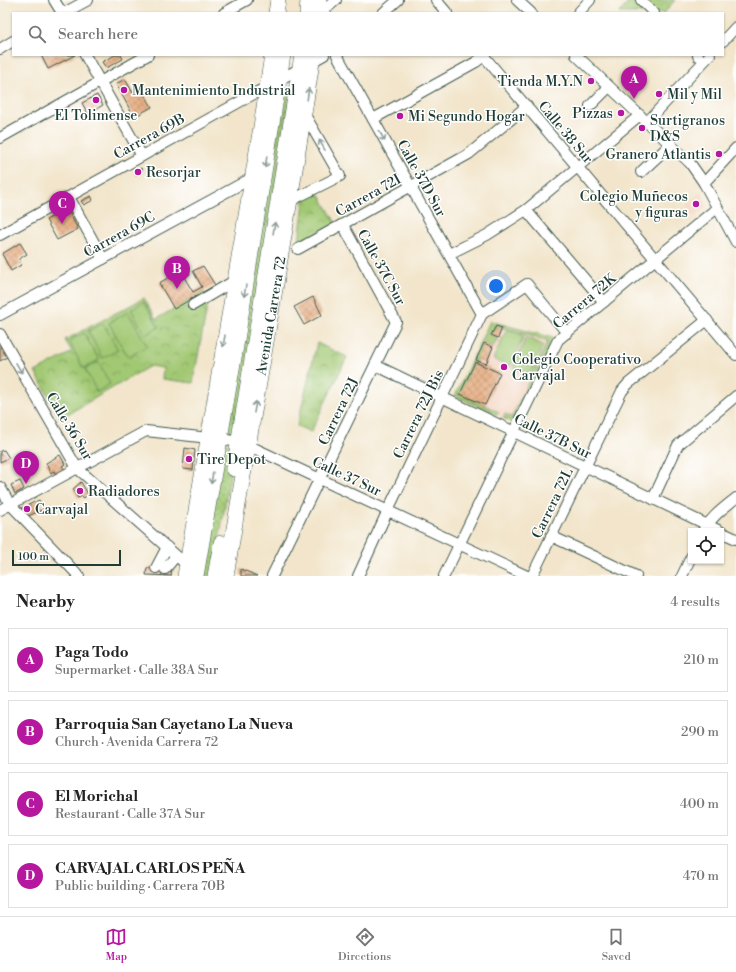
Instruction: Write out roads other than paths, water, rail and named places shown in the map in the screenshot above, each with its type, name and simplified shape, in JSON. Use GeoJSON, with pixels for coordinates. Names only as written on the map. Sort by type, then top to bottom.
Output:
{"type":"FeatureCollection","features":[{"type":"Feature","properties":{"kind":"highway"},"geometry":{"type":"LineString","coordinates":[[276,12],[278,0]]}},
{"type":"Feature","properties":{"kind":"highway"},"geometry":{"type":"LineString","coordinates":[[286,12],[288,0]]}},
{"type":"Feature","properties":{"kind":"highway"},"geometry":{"type":"LineString","coordinates":[[307,12],[308,0]]}},
{"type":"Feature","properties":{"kind":"highway"},"geometry":{"type":"LineString","coordinates":[[319,0],[319,12]]}},
{"type":"Feature","properties":{"kind":"highway"},"geometry":{"type":"LineString","coordinates":[[190,573],[213,439],[235,352],[273,83],[272,56]]}},
{"type":"Feature","properties":{"kind":"highway"},"geometry":{"type":"LineString","coordinates":[[213,439],[219,374],[252,178],[273,83],[283,56]]}},
{"type":"Feature","properties":{"kind":"highway","name":"Avenida Carrera 72"},"geometry":{"type":"LineString","coordinates":[[215,576],[273,308],[305,114],[310,59]]}},
{"type":"Feature","properties":{"kind":"highway","name":"Avenida Carrera 72"},"geometry":{"type":"LineString","coordinates":[[226,576],[257,336],[310,59]]}},
{"type":"Feature","properties":{"kind":"highway"},"geometry":{"type":"LineString","coordinates":[[257,336],[273,308]]}},
{"type":"Feature","properties":{"kind":"highway"},"geometry":{"type":"LineString","coordinates":[[219,374],[235,352]]}},
{"type":"Feature","properties":{"kind":"street"},"geometry":{"type":"LineString","coordinates":[[54,0],[62,12]]}},
{"type":"Feature","properties":{"kind":"street"},"geometry":{"type":"LineString","coordinates":[[65,12],[88,0]]}},
{"type":"Feature","properties":{"kind":"street"},"geometry":{"type":"LineString","coordinates":[[226,12],[247,0]]}},
{"type":"Feature","properties":{"kind":"street"},"geometry":{"type":"LineString","coordinates":[[320,12],[336,0]]}},
{"type":"Feature","properties":{"kind":"street"},"geometry":{"type":"LineString","coordinates":[[385,12],[398,0]]}},
{"type":"Feature","properties":{"kind":"street"},"geometry":{"type":"LineString","coordinates":[[436,0],[446,12]]}},
{"type":"Feature","properties":{"kind":"street"},"geometry":{"type":"LineString","coordinates":[[517,0],[529,12]]}},
{"type":"Feature","properties":{"kind":"street"},"geometry":{"type":"LineString","coordinates":[[579,12],[590,0]]}},
{"type":"Feature","properties":{"kind":"street"},"geometry":{"type":"LineString","coordinates":[[641,0],[653,12]]}},
{"type":"Feature","properties":{"kind":"street"},"geometry":{"type":"LineString","coordinates":[[724,40],[736,27]]}},
{"type":"Feature","properties":{"kind":"street"},"geometry":{"type":"LineString","coordinates":[[0,48],[12,42]]}},
{"type":"Feature","properties":{"kind":"street"},"geometry":{"type":"LineString","coordinates":[[87,56],[142,156]]}},
{"type":"Feature","properties":{"kind":"street"},"geometry":{"type":"LineString","coordinates":[[0,138],[146,56]]}},
{"type":"Feature","properties":{"kind":"street","name":"Calle 37D Sur"},"geometry":{"type":"LineString","coordinates":[[339,56],[482,314]]}},
{"type":"Feature","properties":{"kind":"street"},"geometry":{"type":"LineString","coordinates":[[373,119],[476,62],[483,56]]}},
{"type":"Feature","properties":{"kind":"street","name":"Calle 38 Sur"},"geometry":{"type":"LineString","coordinates":[[485,56],[736,355]]}},
{"type":"Feature","properties":{"kind":"street"},"geometry":{"type":"LineString","coordinates":[[577,56],[690,163],[704,183],[736,242]]}},
{"type":"Feature","properties":{"kind":"street"},"geometry":{"type":"LineString","coordinates":[[449,254],[487,235],[526,210],[578,167],[644,119],[709,56]]}},
{"type":"Feature","properties":{"kind":"street","name":"Carrera 69B"},"geometry":{"type":"LineString","coordinates":[[0,235],[273,83],[310,59]]}},
{"type":"Feature","properties":{"kind":"street"},"geometry":{"type":"LineString","coordinates":[[590,106],[610,87]]}},
{"type":"Feature","properties":{"kind":"street","name":"Carrera 72I"},"geometry":{"type":"LineString","coordinates":[[298,249],[469,154],[527,106]]}},
{"type":"Feature","properties":{"kind":"street"},"geometry":{"type":"LineString","coordinates":[[290,201],[340,176],[305,114]]}},
{"type":"Feature","properties":{"kind":"street"},"geometry":{"type":"LineString","coordinates":[[641,172],[671,144]]}},
{"type":"Feature","properties":{"kind":"street"},"geometry":{"type":"LineString","coordinates":[[704,183],[736,148]]}},
{"type":"Feature","properties":{"kind":"street","name":"Carrera 69C"},"geometry":{"type":"LineString","coordinates":[[0,315],[252,178]]}},
{"type":"Feature","properties":{"kind":"street"},"geometry":{"type":"LineString","coordinates":[[69,196],[103,259]]}},
{"type":"Feature","properties":{"kind":"street","name":"Carrera 72K"},"geometry":{"type":"LineString","coordinates":[[444,576],[558,340],[717,208]]}},
{"type":"Feature","properties":{"kind":"street"},"geometry":{"type":"LineString","coordinates":[[526,210],[604,302]]}},
{"type":"Feature","properties":{"kind":"street","name":"Calle 37C Sur"},"geometry":{"type":"LineString","coordinates":[[342,225],[396,322]]}},
{"type":"Feature","properties":{"kind":"street"},"geometry":{"type":"LineString","coordinates":[[193,305],[234,282]]}},
{"type":"Feature","properties":{"kind":"street"},"geometry":{"type":"LineString","coordinates":[[482,314],[527,284],[567,333]]}},
{"type":"Feature","properties":{"kind":"street","name":"Carrera 72J Bis"},"geometry":{"type":"LineString","coordinates":[[358,576],[482,314]]}},
{"type":"Feature","properties":{"kind":"street","name":"Carrera 72L"},"geometry":{"type":"LineString","coordinates":[[532,576],[622,391],[628,384],[707,320]]}},
{"type":"Feature","properties":{"kind":"street","name":"Carrera 72J"},"geometry":{"type":"LineString","coordinates":[[272,576],[396,322]]}},
{"type":"Feature","properties":{"kind":"street","name":"Calle 36 Sur"},"geometry":{"type":"LineString","coordinates":[[0,334],[77,468],[167,547],[190,573]]}},
{"type":"Feature","properties":{"kind":"street","name":"Calle 37B Sur"},"geometry":{"type":"LineString","coordinates":[[375,365],[653,499],[705,528]]}},
{"type":"Feature","properties":{"kind":"street"},"geometry":{"type":"LineString","coordinates":[[653,499],[678,445],[736,396]]}},
{"type":"Feature","properties":{"kind":"street","name":"Calle 37 Sur"},"geometry":{"type":"LineString","coordinates":[[77,468],[146,431],[243,444],[388,510],[527,576]]}},
{"type":"Feature","properties":{"kind":"street"},"geometry":{"type":"LineString","coordinates":[[0,510],[77,468]]}},
{"type":"Feature","properties":{"kind":"street"},"geometry":{"type":"LineString","coordinates":[[0,487],[10,504],[79,576]]}},
{"type":"Feature","properties":{"kind":"street"},"geometry":{"type":"LineString","coordinates":[[705,528],[716,515],[736,498]]}},
{"type":"Feature","properties":{"kind":"street","name":"Calle 37B Sur"},"geometry":{"type":"LineString","coordinates":[[724,533],[736,539]]}},
{"type":"Feature","properties":{"kind":"street"},"geometry":{"type":"LineString","coordinates":[[551,536],[636,576]]}},
{"type":"Feature","properties":{"kind":"street"},"geometry":{"type":"LineString","coordinates":[[158,572],[167,547]]}},
{"type":"Feature","properties":{"kind":"street"},"geometry":{"type":"LineString","coordinates":[[158,572],[176,556]]}},
{"type":"Feature","properties":{"kind":"street"},"geometry":{"type":"LineString","coordinates":[[682,576],[688,563]]}},
{"type":"Feature","properties":{"kind":"place","name":"Tienda M.Y.N"},"geometry":{"type":"Point","coordinates":[591,81]}},
{"type":"Feature","properties":{"kind":"place","name":"Mantenimiento Industrial"},"geometry":{"type":"Point","coordinates":[124,90]}},
{"type":"Feature","properties":{"kind":"place","name":"Mil y Mil"},"geometry":{"type":"Point","coordinates":[659,94]}},
{"type":"Feature","properties":{"kind":"place","name":"Paga Todo"},"geometry":{"type":"Point","coordinates":[634,99]}},
{"type":"Feature","properties":{"kind":"place","name":"El Tolimense"},"geometry":{"type":"Point","coordinates":[96,100]}},
{"type":"Feature","properties":{"kind":"place","name":"Pizzas"},"geometry":{"type":"Point","coordinates":[621,113]}},
{"type":"Feature","properties":{"kind":"place","name":"Mi Segundo Hogar"},"geometry":{"type":"Point","coordinates":[400,116]}},
{"type":"Feature","properties":{"kind":"place","name":"Surtigranos D&S"},"geometry":{"type":"Point","coordinates":[642,128]}},
{"type":"Feature","properties":{"kind":"place","name":"Granero Atlantis"},"geometry":{"type":"Point","coordinates":[719,154]}},
{"type":"Feature","properties":{"kind":"place","name":"Resorjar"},"geometry":{"type":"Point","coordinates":[138,172]}},
{"type":"Feature","properties":{"kind":"place","name":"Colegio Muñecos y figuras"},"geometry":{"type":"Point","coordinates":[696,204]}},
{"type":"Feature","properties":{"kind":"place","name":"El Morichal"},"geometry":{"type":"Point","coordinates":[62,224]}},
{"type":"Feature","properties":{"kind":"place","name":"Parroquia San Cayetano La Nueva"},"geometry":{"type":"Point","coordinates":[177,289]}},
{"type":"Feature","properties":{"kind":"place","name":"Colegio Cooperativo Carvajal"},"geometry":{"type":"Point","coordinates":[504,367]}},
{"type":"Feature","properties":{"kind":"place","name":"Tire Depot"},"geometry":{"type":"Point","coordinates":[189,459]}},
{"type":"Feature","properties":{"kind":"place","name":"CARVAJAL CARLOS PEÑA"},"geometry":{"type":"Point","coordinates":[26,484]}},
{"type":"Feature","properties":{"kind":"place","name":"Radiadores"},"geometry":{"type":"Point","coordinates":[80,491]}},
{"type":"Feature","properties":{"kind":"place","name":"Carvajal"},"geometry":{"type":"Point","coordinates":[27,509]}}]}
